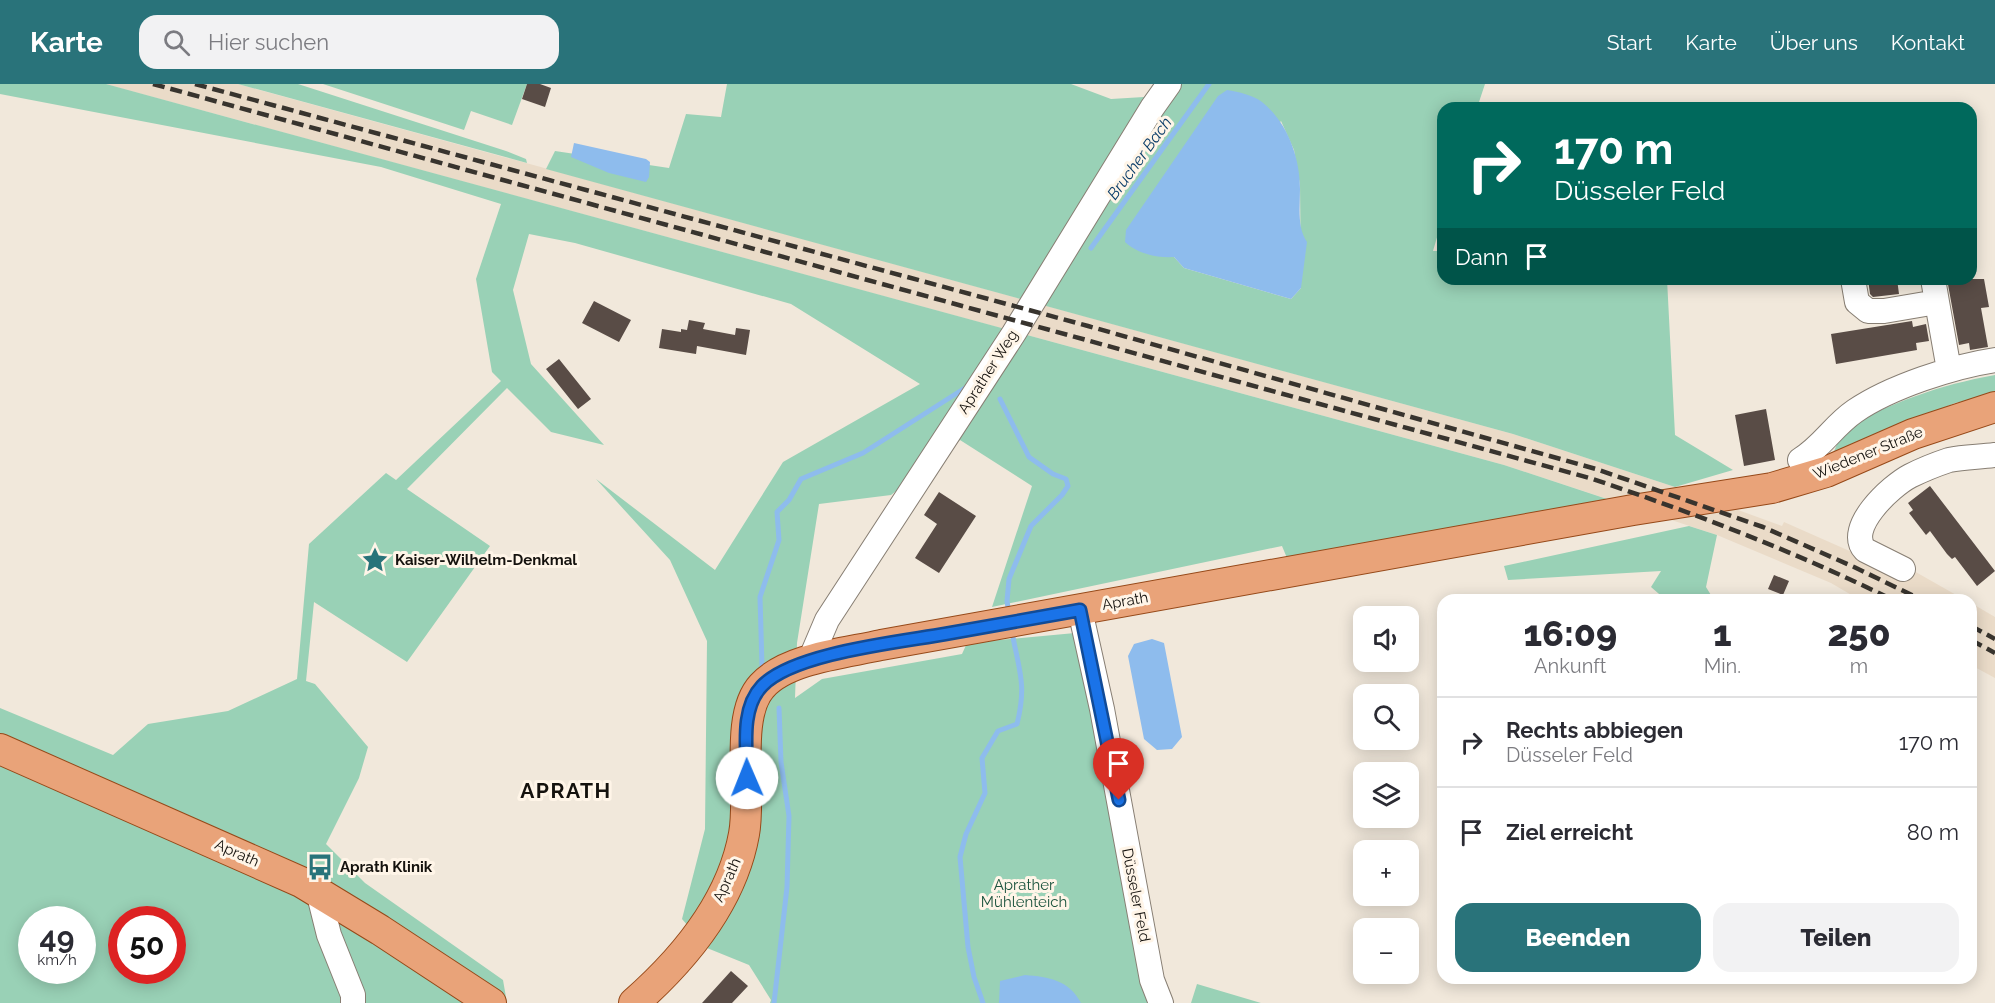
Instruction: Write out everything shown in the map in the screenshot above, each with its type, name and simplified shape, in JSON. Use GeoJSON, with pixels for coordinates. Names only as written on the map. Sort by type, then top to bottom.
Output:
{"type":"FeatureCollection","features":[{"type":"Feature","properties":{"kind":"main road","name":"Wiedener Straße"},"geometry":{"type":"LineString","coordinates":[[1633,510],[1741,494],[1798,481],[1846,465],[1914,434],[1995,407]]}},
{"type":"Feature","properties":{"kind":"main road","name":"Aprath"},"geometry":{"type":"LineString","coordinates":[[634,1003],[656,984],[690,946],[718,903],[735,866],[744,834],[748,802],[746,731],[754,698],[762,686],[778,673],[810,660],[1633,510]]}},
{"type":"Feature","properties":{"kind":"main road","name":"Aprath"},"geometry":{"type":"LineString","coordinates":[[0,749],[318,891],[490,1003]]}},
{"type":"Feature","properties":{"kind":"street","name":"Aprather Weg"},"geometry":{"type":"LineString","coordinates":[[810,660],[827,620],[1014,333],[1169,84]]}},
{"type":"Feature","properties":{"kind":"street"},"geometry":{"type":"LineString","coordinates":[[1854,285],[1857,302],[1868,311],[1884,311],[1935,290],[1948,370]]}},
{"type":"Feature","properties":{"kind":"street","name":"Wiedener Straße"},"geometry":{"type":"LineString","coordinates":[[1800,460],[1818,449],[1838,424],[1857,410],[1888,393],[1948,370],[1995,360]]}},
{"type":"Feature","properties":{"kind":"street"},"geometry":{"type":"LineString","coordinates":[[1903,568],[1865,549],[1860,544],[1858,537],[1860,527],[1866,518],[1888,493],[1909,476],[1949,460],[1995,455]]}},
{"type":"Feature","properties":{"kind":"street","name":"Düsseler Feld"},"geometry":{"type":"LineString","coordinates":[[1080,610],[1102,709],[1152,980],[1161,1003]]}},
{"type":"Feature","properties":{"kind":"street"},"geometry":{"type":"LineString","coordinates":[[318,891],[329,935],[354,995],[353,1003]]}},
{"type":"Feature","properties":{"kind":"shaded area"},"geometry":{"type":"Polygon","coordinates":[[[105,84],[238,84],[1513,434],[1675,487],[1782,526],[1784,522],[1879,564],[1884,554],[1954,594],[1850,594],[1831,583],[1717,535],[1504,465],[105,84]]]}},
{"type":"Feature","properties":{"kind":"shaded area"},"geometry":{"type":"Polygon","coordinates":[[[1977,606],[1995,617],[1995,678],[1977,668],[1977,606]]]}},
{"type":"Feature","properties":{"kind":"green space","name":"Aprather Mühlenteich"},"geometry":{"type":"Polygon","coordinates":[[[0,84],[106,84],[1504,465],[1607,499],[1287,558],[1282,546],[992,607],[1032,486],[960,440],[891,495],[819,504],[797,643],[795,698],[822,679],[962,654],[967,643],[1075,633],[1160,1003],[770,1003],[771,1000],[749,965],[707,948],[682,919],[705,829],[707,641],[670,560],[596,479],[715,570],[783,462],[920,384],[791,304],[575,243],[529,234],[513,290],[531,364],[604,445],[551,432],[507,388],[407,489],[490,546],[407,662],[314,602],[306,681],[315,684],[368,747],[359,778],[326,844],[365,883],[503,980],[507,1003],[0,1003],[0,708],[113,755],[148,724],[228,711],[297,679],[309,544],[386,473],[396,480],[501,381],[492,372],[476,279],[501,204],[381,167],[0,94],[0,84]]]}},
{"type":"Feature","properties":{"kind":"green space"},"geometry":{"type":"Polygon","coordinates":[[[238,84],[298,84],[506,151],[526,159],[527,163],[238,84]]]}},
{"type":"Feature","properties":{"kind":"green space"},"geometry":{"type":"Polygon","coordinates":[[[323,84],[527,84],[512,125],[471,111],[464,130],[323,84]]]}},
{"type":"Feature","properties":{"kind":"green space"},"geometry":{"type":"Polygon","coordinates":[[[727,84],[1071,84],[1111,99],[1144,97],[1154,84],[1485,84],[1479,102],[1437,102],[1437,237],[1433,251],[1437,251],[1437,285],[1667,285],[1675,435],[1733,470],[1675,487],[1513,434],[546,169],[555,151],[669,168],[686,114],[721,117],[727,84]],[[1281,121],[1174,257],[1184,268],[1291,299],[1301,288],[1300,185],[1294,150],[1281,121]]]}},
{"type":"Feature","properties":{"kind":"green space"},"geometry":{"type":"Polygon","coordinates":[[[1995,375],[1995,394],[1955,403],[1833,454],[1843,429],[1862,419],[1935,389],[1995,375]]]}},
{"type":"Feature","properties":{"kind":"green space"},"geometry":{"type":"Polygon","coordinates":[[[1689,526],[1717,535],[1706,587],[1710,594],[1659,594],[1651,587],[1661,571],[1508,580],[1504,566],[1689,526]]]}},
{"type":"Feature","properties":{"kind":"green space"},"geometry":{"type":"Polygon","coordinates":[[[1197,984],[1261,1003],[1191,1003],[1197,984]]]}},
{"type":"Feature","properties":{"kind":"water"},"geometry":{"type":"Polygon","coordinates":[[[1227,90],[1254,97],[1271,110],[1285,130],[1295,153],[1300,189],[1300,224],[1307,242],[1301,288],[1291,299],[1184,268],[1174,257],[1148,254],[1136,250],[1125,242],[1126,230],[1218,96],[1227,90]]]}},
{"type":"Feature","properties":{"kind":"water"},"geometry":{"type":"Polygon","coordinates":[[[574,143],[646,159],[650,162],[649,177],[646,182],[609,173],[571,157],[574,143]]]}},
{"type":"Feature","properties":{"kind":"water"},"geometry":{"type":"Polygon","coordinates":[[[1152,639],[1164,643],[1182,737],[1172,749],[1157,750],[1144,739],[1128,656],[1134,644],[1152,639]]]}},
{"type":"Feature","properties":{"kind":"water"},"geometry":{"type":"Polygon","coordinates":[[[1025,975],[1058,981],[1071,989],[1081,1003],[999,1003],[1000,981],[1025,975]]]}},
{"type":"Feature","properties":{"kind":"building"},"geometry":{"type":"Polygon","coordinates":[[[527,84],[540,84],[551,88],[545,107],[522,99],[527,84]]]}},
{"type":"Feature","properties":{"kind":"building"},"geometry":{"type":"Polygon","coordinates":[[[1977,279],[1984,279],[1989,307],[1981,308],[1988,347],[1970,350],[1969,343],[1959,345],[1948,285],[1977,285],[1977,279]]]}},
{"type":"Feature","properties":{"kind":"building"},"geometry":{"type":"Polygon","coordinates":[[[1869,285],[1898,285],[1899,294],[1873,297],[1870,294],[1869,285]]]}},
{"type":"Feature","properties":{"kind":"building"},"geometry":{"type":"Polygon","coordinates":[[[594,301],[631,320],[619,342],[582,323],[594,301]]]}},
{"type":"Feature","properties":{"kind":"building"},"geometry":{"type":"Polygon","coordinates":[[[689,320],[705,323],[703,329],[735,335],[736,328],[750,330],[746,355],[697,346],[696,354],[659,348],[662,329],[681,332],[681,329],[687,330],[689,320]]]}},
{"type":"Feature","properties":{"kind":"building"},"geometry":{"type":"Polygon","coordinates":[[[1912,321],[1913,327],[1926,324],[1929,341],[1916,343],[1917,350],[1836,364],[1831,334],[1912,321]]]}},
{"type":"Feature","properties":{"kind":"building"},"geometry":{"type":"Polygon","coordinates":[[[559,359],[591,399],[578,409],[546,369],[559,359]]]}},
{"type":"Feature","properties":{"kind":"building"},"geometry":{"type":"Polygon","coordinates":[[[1766,409],[1775,460],[1744,466],[1735,415],[1766,409]]]}},
{"type":"Feature","properties":{"kind":"building"},"geometry":{"type":"Polygon","coordinates":[[[1930,486],[1995,571],[1977,586],[1955,557],[1952,559],[1947,554],[1930,531],[1926,535],[1909,513],[1913,510],[1908,503],[1930,486]]]}},
{"type":"Feature","properties":{"kind":"building"},"geometry":{"type":"Polygon","coordinates":[[[939,492],[976,516],[939,573],[915,558],[937,524],[924,515],[939,492]]]}},
{"type":"Feature","properties":{"kind":"building"},"geometry":{"type":"Polygon","coordinates":[[[1774,575],[1789,581],[1783,594],[1768,589],[1774,575]]]}},
{"type":"Feature","properties":{"kind":"building"},"geometry":{"type":"Polygon","coordinates":[[[731,971],[748,986],[732,1003],[702,1003],[731,971]]]}},
{"type":"Feature","properties":{"kind":"waterway","name":"Brucher Bach"},"geometry":{"type":"LineString","coordinates":[[1091,248],[1209,84]]}},
{"type":"Feature","properties":{"kind":"waterway"},"geometry":{"type":"LineString","coordinates":[[762,666],[760,597],[779,540],[777,512],[789,500],[801,479],[863,453],[965,388]]}},
{"type":"Feature","properties":{"kind":"waterway","name":"Brucher Bach"},"geometry":{"type":"LineString","coordinates":[[1000,399],[1029,457],[1053,474],[1066,479],[1068,486],[1031,526],[1009,579],[1007,601],[1009,614]]}},
{"type":"Feature","properties":{"kind":"waterway","name":"Brucher Bach"},"geometry":{"type":"LineString","coordinates":[[983,1003],[974,977],[968,947],[960,857],[966,834],[985,793],[982,758],[998,731],[1017,724],[1022,688],[1012,632]]}},
{"type":"Feature","properties":{"kind":"waterway"},"geometry":{"type":"LineString","coordinates":[[774,1003],[787,887],[789,816],[781,762],[779,708]]}},
{"type":"Feature","properties":{"kind":"railway"},"geometry":{"type":"LineString","coordinates":[[153,84],[1593,479],[1745,535],[1880,594]]}},
{"type":"Feature","properties":{"kind":"railway"},"geometry":{"type":"LineString","coordinates":[[195,84],[1088,326],[1596,469],[1763,527],[1910,594]]}},
{"type":"Feature","properties":{"kind":"railway"},"geometry":{"type":"LineString","coordinates":[[1977,629],[1995,639]]}},
{"type":"Feature","properties":{"kind":"railway"},"geometry":{"type":"LineString","coordinates":[[1977,643],[1995,653]]}},
{"type":"Feature","properties":{"kind":"place","name":"Kaiser-Wilhelm-Denkmal"},"geometry":{"type":"Point","coordinates":[375,560]}},
{"type":"Feature","properties":{"kind":"place","name":"Aprath Klinik"},"geometry":{"type":"Point","coordinates":[320,867]}},
{"type":"Feature","properties":{"kind":"district","name":"APRATH"},"geometry":{"type":"Point","coordinates":[566,791]}},
{"type":"Feature","properties":{"kind":"route"},"geometry":{"type":"LineString","coordinates":[[747,778],[746,731],[749,712],[762,686],[778,673],[810,660],[881,645],[1080,610],[1119,800]]}}]}
